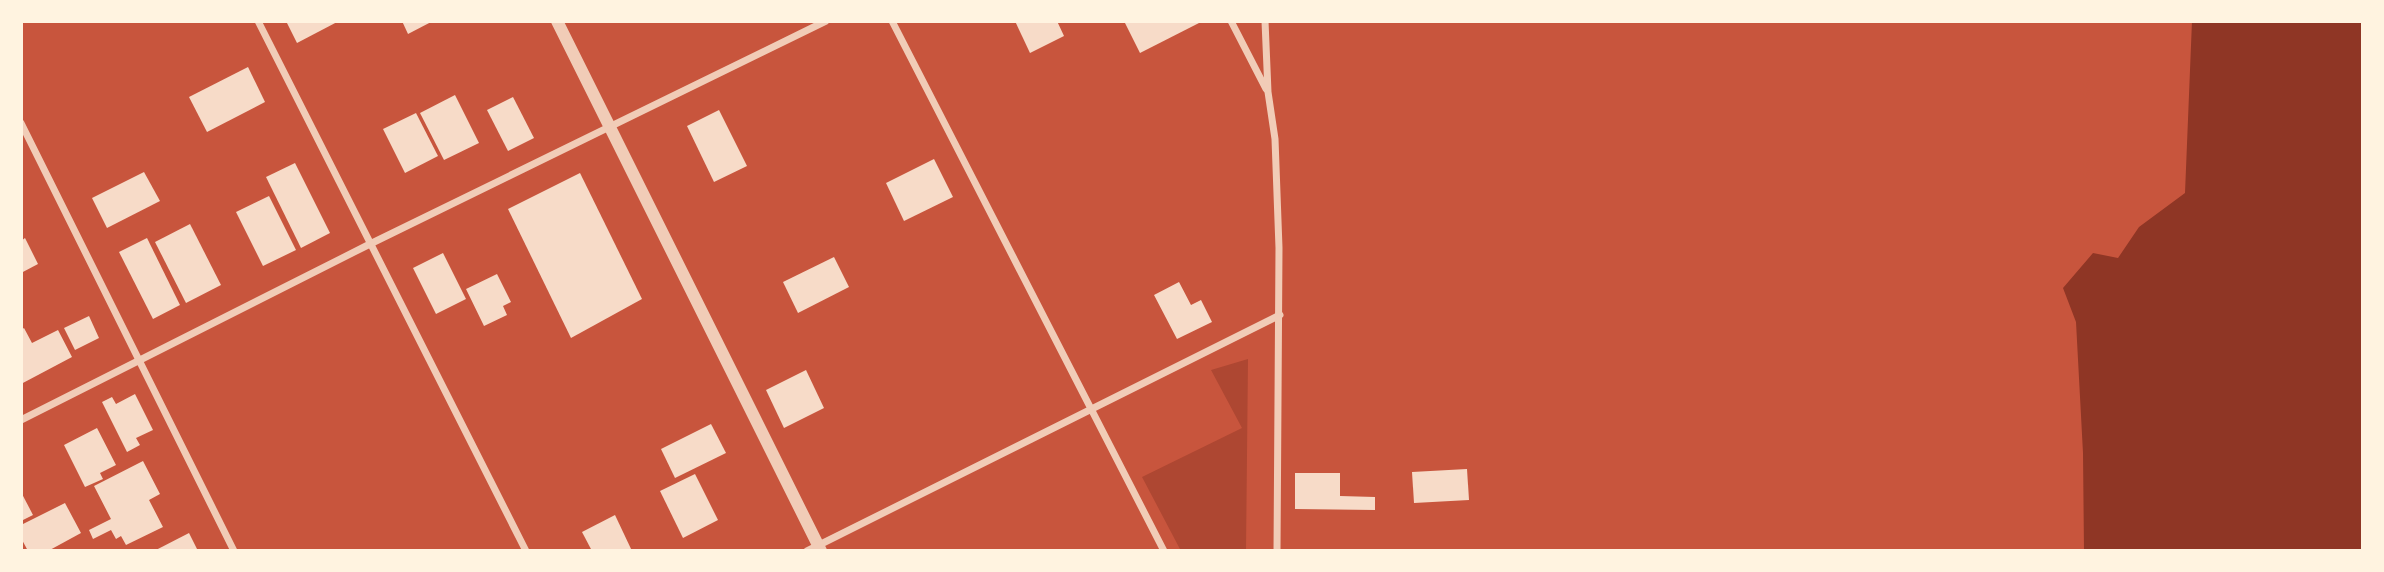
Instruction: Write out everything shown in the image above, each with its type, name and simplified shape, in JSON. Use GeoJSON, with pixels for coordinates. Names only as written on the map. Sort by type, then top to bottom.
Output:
{"type":"FeatureCollection","features":[{"type":"Feature","properties":{"kind":"street"},"geometry":{"type":"LineString","coordinates":[[258,21],[526,551]]}},
{"type":"Feature","properties":{"kind":"street"},"geometry":{"type":"LineString","coordinates":[[557,21],[815,549],[1280,314]]}},
{"type":"Feature","properties":{"kind":"street"},"geometry":{"type":"LineString","coordinates":[[21,420],[370,244],[826,21]]}},
{"type":"Feature","properties":{"kind":"street"},"geometry":{"type":"LineString","coordinates":[[892,21],[1164,551]]}},
{"type":"Feature","properties":{"kind":"street"},"geometry":{"type":"LineString","coordinates":[[1231,21],[1268,92]]}},
{"type":"Feature","properties":{"kind":"street"},"geometry":{"type":"LineString","coordinates":[[1265,21],[1268,92],[1275,139],[1280,314],[1277,551]]}},
{"type":"Feature","properties":{"kind":"street"},"geometry":{"type":"LineString","coordinates":[[21,123],[234,551]]}},
{"type":"Feature","properties":{"kind":"shaded area"},"geometry":{"type":"Polygon","coordinates":[[[2192,21],[2363,21],[2363,551],[2084,551],[2083,453],[2076,322],[2063,288],[2093,253],[2118,258],[2139,227],[2185,193],[2192,21]]]}},
{"type":"Feature","properties":{"kind":"shaded area"},"geometry":{"type":"Polygon","coordinates":[[[1248,359],[1246,551],[1181,551],[1142,477],[1242,428],[1211,370],[1248,359]]]}},
{"type":"Feature","properties":{"kind":"building"},"geometry":{"type":"Polygon","coordinates":[[[286,21],[339,21],[297,43],[286,21]]]}},
{"type":"Feature","properties":{"kind":"building"},"geometry":{"type":"Polygon","coordinates":[[[402,21],[433,21],[408,34],[402,21]]]}},
{"type":"Feature","properties":{"kind":"building"},"geometry":{"type":"Polygon","coordinates":[[[1015,21],[1057,21],[1064,36],[1030,53],[1015,21]]]}},
{"type":"Feature","properties":{"kind":"building"},"geometry":{"type":"Polygon","coordinates":[[[1124,21],[1198,21],[1199,23],[1140,53],[1124,21]]]}},
{"type":"Feature","properties":{"kind":"building"},"geometry":{"type":"Polygon","coordinates":[[[248,67],[265,102],[207,132],[189,97],[248,67]]]}},
{"type":"Feature","properties":{"kind":"building"},"geometry":{"type":"Polygon","coordinates":[[[455,95],[479,143],[444,160],[420,113],[455,95]]]}},
{"type":"Feature","properties":{"kind":"building"},"geometry":{"type":"Polygon","coordinates":[[[513,97],[534,138],[508,151],[487,110],[513,97]]]}},
{"type":"Feature","properties":{"kind":"building"},"geometry":{"type":"Polygon","coordinates":[[[719,110],[747,166],[714,182],[687,126],[719,110]]]}},
{"type":"Feature","properties":{"kind":"building"},"geometry":{"type":"Polygon","coordinates":[[[416,113],[438,156],[405,173],[383,129],[416,113]]]}},
{"type":"Feature","properties":{"kind":"building"},"geometry":{"type":"Polygon","coordinates":[[[934,159],[953,197],[904,221],[886,183],[934,159]]]}},
{"type":"Feature","properties":{"kind":"building"},"geometry":{"type":"Polygon","coordinates":[[[295,163],[330,233],[301,248],[266,177],[295,163]]]}},
{"type":"Feature","properties":{"kind":"building"},"geometry":{"type":"Polygon","coordinates":[[[144,172],[160,201],[107,228],[92,198],[144,172]]]}},
{"type":"Feature","properties":{"kind":"building"},"geometry":{"type":"Polygon","coordinates":[[[580,173],[642,299],[571,338],[508,209],[580,173]]]}},
{"type":"Feature","properties":{"kind":"building"},"geometry":{"type":"Polygon","coordinates":[[[269,196],[296,250],[263,266],[236,212],[269,196]]]}},
{"type":"Feature","properties":{"kind":"building"},"geometry":{"type":"Polygon","coordinates":[[[190,224],[221,285],[186,303],[155,242],[190,224]]]}},
{"type":"Feature","properties":{"kind":"building"},"geometry":{"type":"Polygon","coordinates":[[[25,238],[38,264],[21,273],[21,241],[25,238]]]}},
{"type":"Feature","properties":{"kind":"building"},"geometry":{"type":"Polygon","coordinates":[[[147,238],[180,305],[153,319],[119,252],[147,238]]]}},
{"type":"Feature","properties":{"kind":"building"},"geometry":{"type":"Polygon","coordinates":[[[443,253],[466,299],[436,314],[413,268],[443,253]]]}},
{"type":"Feature","properties":{"kind":"building"},"geometry":{"type":"Polygon","coordinates":[[[834,257],[849,287],[798,313],[783,282],[834,257]]]}},
{"type":"Feature","properties":{"kind":"building"},"geometry":{"type":"Polygon","coordinates":[[[497,274],[511,302],[503,306],[507,315],[484,326],[466,289],[497,274]]]}},
{"type":"Feature","properties":{"kind":"building"},"geometry":{"type":"Polygon","coordinates":[[[1179,282],[1191,305],[1201,300],[1212,322],[1177,339],[1154,295],[1179,282]]]}},
{"type":"Feature","properties":{"kind":"building"},"geometry":{"type":"Polygon","coordinates":[[[89,316],[99,338],[75,350],[64,328],[89,316]]]}},
{"type":"Feature","properties":{"kind":"building"},"geometry":{"type":"Polygon","coordinates":[[[24,328],[32,343],[58,330],[72,357],[21,384],[21,330],[24,328]]]}},
{"type":"Feature","properties":{"kind":"building"},"geometry":{"type":"Polygon","coordinates":[[[806,370],[824,408],[784,428],[766,390],[806,370]]]}},
{"type":"Feature","properties":{"kind":"building"},"geometry":{"type":"Polygon","coordinates":[[[135,394],[153,430],[136,438],[140,445],[127,452],[102,402],[112,397],[116,404],[135,394]]]}},
{"type":"Feature","properties":{"kind":"building"},"geometry":{"type":"Polygon","coordinates":[[[711,424],[726,453],[675,478],[661,449],[711,424]]]}},
{"type":"Feature","properties":{"kind":"building"},"geometry":{"type":"Polygon","coordinates":[[[97,428],[116,465],[100,473],[103,479],[85,487],[64,445],[97,428]]]}},
{"type":"Feature","properties":{"kind":"building"},"geometry":{"type":"Polygon","coordinates":[[[143,461],[160,494],[149,500],[163,527],[126,545],[121,536],[116,539],[111,530],[93,539],[89,530],[111,519],[94,486],[143,461]]]}},
{"type":"Feature","properties":{"kind":"building"},"geometry":{"type":"Polygon","coordinates":[[[1467,469],[1469,500],[1414,503],[1412,472],[1467,469]]]}},
{"type":"Feature","properties":{"kind":"building"},"geometry":{"type":"Polygon","coordinates":[[[1295,473],[1340,473],[1340,496],[1375,497],[1375,510],[1295,509],[1295,473]]]}},
{"type":"Feature","properties":{"kind":"building"},"geometry":{"type":"Polygon","coordinates":[[[695,474],[718,520],[683,538],[660,491],[695,474]]]}},
{"type":"Feature","properties":{"kind":"building"},"geometry":{"type":"Polygon","coordinates":[[[21,492],[33,515],[21,521],[21,492]]]}},
{"type":"Feature","properties":{"kind":"building"},"geometry":{"type":"Polygon","coordinates":[[[65,503],[81,533],[48,551],[28,551],[21,538],[21,525],[65,503]]]}},
{"type":"Feature","properties":{"kind":"building"},"geometry":{"type":"Polygon","coordinates":[[[615,515],[632,551],[592,551],[582,532],[615,515]]]}},
{"type":"Feature","properties":{"kind":"building"},"geometry":{"type":"Polygon","coordinates":[[[189,533],[198,551],[154,551],[189,533]]]}}]}
